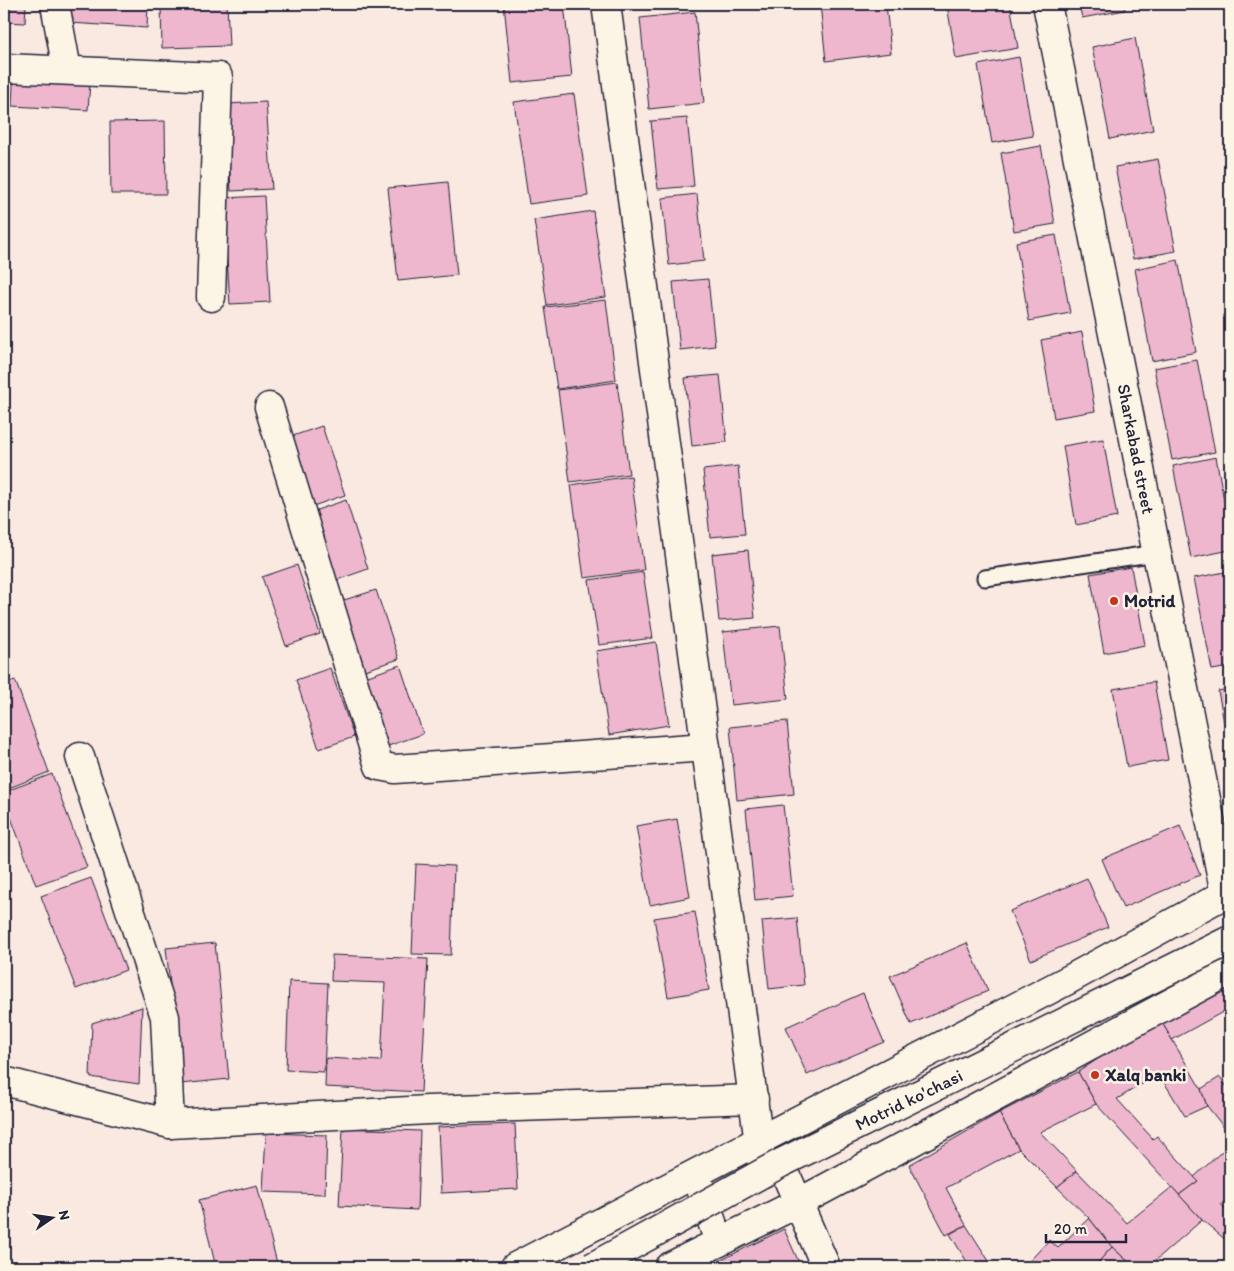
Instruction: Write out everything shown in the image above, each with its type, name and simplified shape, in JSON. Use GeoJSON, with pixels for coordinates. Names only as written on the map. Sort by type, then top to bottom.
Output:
{"type":"FeatureCollection","features":[{"type":"Feature","properties":{"kind":"street"},"geometry":{"type":"LineString","coordinates":[[55,4],[66,70]]}},
{"type":"Feature","properties":{"kind":"street"},"geometry":{"type":"LineString","coordinates":[[606,4],[759,1141],[772,1168],[798,1202],[826,1267]]}},
{"type":"Feature","properties":{"kind":"street","name":"Sharkabad street"},"geometry":{"type":"LineString","coordinates":[[1048,4],[1157,553],[1228,895]]}},
{"type":"Feature","properties":{"kind":"street"},"geometry":{"type":"LineString","coordinates":[[4,68],[218,77],[212,297]]}},
{"type":"Feature","properties":{"kind":"street"},"geometry":{"type":"LineString","coordinates":[[269,407],[379,766],[395,769],[706,747]]}},
{"type":"Feature","properties":{"kind":"street"},"geometry":{"type":"LineString","coordinates":[[80,757],[165,1017],[170,1124]]}},
{"type":"Feature","properties":{"kind":"street"},"geometry":{"type":"LineString","coordinates":[[515,1267],[1228,895]]}},
{"type":"Feature","properties":{"kind":"street","name":"Motrid ko'chasi"},"geometry":{"type":"LineString","coordinates":[[592,1267],[772,1168],[1230,940]]}},
{"type":"Feature","properties":{"kind":"street"},"geometry":{"type":"LineString","coordinates":[[669,1267],[798,1202],[1230,971]]}},
{"type":"Feature","properties":{"kind":"street"},"geometry":{"type":"LineString","coordinates":[[4,1081],[170,1124],[428,1110],[754,1099]]}},
{"type":"Feature","properties":{"kind":"street"},"geometry":{"type":"LineString","coordinates":[[695,1174],[719,1242]]}},
{"type":"Feature","properties":{"kind":"lane"},"geometry":{"type":"LineString","coordinates":[[985,578],[1157,553]]}},
{"type":"Feature","properties":{"kind":"building"},"geometry":{"type":"Polygon","coordinates":[[[4,4],[26,4],[25,23],[4,22],[4,4]]]}},
{"type":"Feature","properties":{"kind":"building"},"geometry":{"type":"Polygon","coordinates":[[[71,4],[148,4],[147,28],[70,23],[71,4]]]}},
{"type":"Feature","properties":{"kind":"building"},"geometry":{"type":"Polygon","coordinates":[[[161,4],[227,4],[229,46],[162,48],[161,4]]]}},
{"type":"Feature","properties":{"kind":"building"},"geometry":{"type":"Polygon","coordinates":[[[504,4],[564,4],[572,77],[512,83],[504,4]]]}},
{"type":"Feature","properties":{"kind":"building"},"geometry":{"type":"Polygon","coordinates":[[[820,4],[886,4],[891,53],[826,61],[820,4]]]}},
{"type":"Feature","properties":{"kind":"building"},"geometry":{"type":"Polygon","coordinates":[[[1010,4],[1018,48],[956,59],[947,5],[1010,4]]]}},
{"type":"Feature","properties":{"kind":"building"},"geometry":{"type":"Polygon","coordinates":[[[1079,4],[1124,4],[1125,10],[1082,18],[1079,4]]]}},
{"type":"Feature","properties":{"kind":"building"},"geometry":{"type":"Polygon","coordinates":[[[695,12],[704,103],[649,109],[640,18],[695,12]]]}},
{"type":"Feature","properties":{"kind":"building"},"geometry":{"type":"Polygon","coordinates":[[[1135,38],[1153,130],[1110,139],[1092,47],[1135,38]]]}},
{"type":"Feature","properties":{"kind":"building"},"geometry":{"type":"Polygon","coordinates":[[[1019,57],[1033,136],[992,143],[978,65],[1019,57]]]}},
{"type":"Feature","properties":{"kind":"building"},"geometry":{"type":"Polygon","coordinates":[[[14,64],[91,68],[88,110],[12,106],[14,64]]]}},
{"type":"Feature","properties":{"kind":"building"},"geometry":{"type":"Polygon","coordinates":[[[4,67],[7,67],[5,109],[4,109],[4,67]]]}},
{"type":"Feature","properties":{"kind":"building"},"geometry":{"type":"Polygon","coordinates":[[[574,94],[588,196],[529,204],[514,102],[574,94]]]}},
{"type":"Feature","properties":{"kind":"building"},"geometry":{"type":"Polygon","coordinates":[[[266,102],[272,189],[231,191],[226,104],[266,102]]]}},
{"type":"Feature","properties":{"kind":"building"},"geometry":{"type":"Polygon","coordinates":[[[687,118],[694,186],[658,189],[651,121],[687,118]]]}},
{"type":"Feature","properties":{"kind":"building"},"geometry":{"type":"Polygon","coordinates":[[[165,121],[166,194],[111,194],[110,122],[165,121]]]}},
{"type":"Feature","properties":{"kind":"building"},"geometry":{"type":"Polygon","coordinates":[[[1041,146],[1055,224],[1014,231],[1001,153],[1041,146]]]}},
{"type":"Feature","properties":{"kind":"building"},"geometry":{"type":"Polygon","coordinates":[[[1158,159],[1176,251],[1133,259],[1115,167],[1158,159]]]}},
{"type":"Feature","properties":{"kind":"building"},"geometry":{"type":"Polygon","coordinates":[[[448,182],[457,275],[398,281],[388,188],[448,182]]]}},
{"type":"Feature","properties":{"kind":"building"},"geometry":{"type":"Polygon","coordinates":[[[697,194],[704,261],[669,265],[662,198],[697,194]]]}},
{"type":"Feature","properties":{"kind":"building"},"geometry":{"type":"Polygon","coordinates":[[[264,196],[270,302],[230,304],[223,198],[264,196]]]}},
{"type":"Feature","properties":{"kind":"building"},"geometry":{"type":"Polygon","coordinates":[[[593,211],[606,297],[547,305],[534,220],[593,211]]]}},
{"type":"Feature","properties":{"kind":"building"},"geometry":{"type":"Polygon","coordinates":[[[1056,235],[1070,313],[1029,321],[1016,242],[1056,235]]]}},
{"type":"Feature","properties":{"kind":"building"},"geometry":{"type":"Polygon","coordinates":[[[1178,260],[1196,352],[1152,361],[1135,269],[1178,260]]]}},
{"type":"Feature","properties":{"kind":"building"},"geometry":{"type":"Polygon","coordinates":[[[708,279],[715,346],[680,350],[673,282],[708,279]]]}},
{"type":"Feature","properties":{"kind":"building"},"geometry":{"type":"Polygon","coordinates":[[[606,300],[616,380],[557,389],[545,307],[606,300]]]}},
{"type":"Feature","properties":{"kind":"building"},"geometry":{"type":"Polygon","coordinates":[[[1082,332],[1095,411],[1054,418],[1041,340],[1082,332]]]}},
{"type":"Feature","properties":{"kind":"building"},"geometry":{"type":"Polygon","coordinates":[[[1197,360],[1215,452],[1172,460],[1154,368],[1197,360]]]}},
{"type":"Feature","properties":{"kind":"building"},"geometry":{"type":"Polygon","coordinates":[[[720,375],[727,442],[692,446],[685,378],[720,375]]]}},
{"type":"Feature","properties":{"kind":"building"},"geometry":{"type":"Polygon","coordinates":[[[617,382],[629,474],[570,482],[558,390],[617,382]]]}},
{"type":"Feature","properties":{"kind":"building"},"geometry":{"type":"Polygon","coordinates":[[[322,426],[345,495],[310,507],[287,438],[322,426]]]}},
{"type":"Feature","properties":{"kind":"building"},"geometry":{"type":"Polygon","coordinates":[[[1103,439],[1117,517],[1076,525],[1063,446],[1103,439]]]}},
{"type":"Feature","properties":{"kind":"building"},"geometry":{"type":"Polygon","coordinates":[[[1216,457],[1230,533],[1230,550],[1191,558],[1173,466],[1216,457]]]}},
{"type":"Feature","properties":{"kind":"building"},"geometry":{"type":"Polygon","coordinates":[[[738,466],[745,534],[710,537],[703,470],[738,466]]]}},
{"type":"Feature","properties":{"kind":"building"},"geometry":{"type":"Polygon","coordinates":[[[631,476],[644,570],[584,578],[571,485],[631,476]]]}},
{"type":"Feature","properties":{"kind":"building"},"geometry":{"type":"Polygon","coordinates":[[[346,500],[368,569],[334,581],[311,512],[346,500]]]}},
{"type":"Feature","properties":{"kind":"building"},"geometry":{"type":"Polygon","coordinates":[[[748,550],[755,618],[719,621],[712,554],[748,550]]]}},
{"type":"Feature","properties":{"kind":"building"},"geometry":{"type":"Polygon","coordinates":[[[297,565],[320,634],[286,646],[262,577],[297,565]]]}},
{"type":"Feature","properties":{"kind":"building"},"geometry":{"type":"Polygon","coordinates":[[[1131,567],[1145,645],[1104,653],[1090,574],[1131,567]]]}},
{"type":"Feature","properties":{"kind":"building"},"geometry":{"type":"Polygon","coordinates":[[[1230,571],[1230,667],[1212,670],[1194,578],[1230,571]]]}},
{"type":"Feature","properties":{"kind":"building"},"geometry":{"type":"Polygon","coordinates":[[[643,572],[653,638],[599,645],[589,580],[643,572]]]}},
{"type":"Feature","properties":{"kind":"building"},"geometry":{"type":"Polygon","coordinates":[[[376,590],[399,659],[365,670],[341,601],[376,590]]]}},
{"type":"Feature","properties":{"kind":"building"},"geometry":{"type":"Polygon","coordinates":[[[780,626],[788,699],[731,705],[723,632],[780,626]]]}},
{"type":"Feature","properties":{"kind":"building"},"geometry":{"type":"Polygon","coordinates":[[[656,642],[669,725],[609,735],[596,651],[656,642]]]}},
{"type":"Feature","properties":{"kind":"building"},"geometry":{"type":"Polygon","coordinates":[[[400,665],[423,734],[388,746],[365,677],[400,665]]]}},
{"type":"Feature","properties":{"kind":"building"},"geometry":{"type":"Polygon","coordinates":[[[330,668],[354,737],[319,749],[296,680],[330,668]]]}},
{"type":"Feature","properties":{"kind":"building"},"geometry":{"type":"Polygon","coordinates":[[[15,680],[49,772],[4,790],[4,684],[15,680]]]}},
{"type":"Feature","properties":{"kind":"building"},"geometry":{"type":"Polygon","coordinates":[[[1154,682],[1168,760],[1127,767],[1113,689],[1154,682]]]}},
{"type":"Feature","properties":{"kind":"building"},"geometry":{"type":"Polygon","coordinates":[[[1230,689],[1230,754],[1218,691],[1230,689]]]}},
{"type":"Feature","properties":{"kind":"building"},"geometry":{"type":"Polygon","coordinates":[[[787,721],[794,794],[737,800],[730,727],[787,721]]]}},
{"type":"Feature","properties":{"kind":"building"},"geometry":{"type":"Polygon","coordinates":[[[52,774],[87,867],[36,885],[4,799],[4,792],[52,774]]]}},
{"type":"Feature","properties":{"kind":"building"},"geometry":{"type":"Polygon","coordinates":[[[783,805],[793,896],[755,900],[746,809],[783,805]]]}},
{"type":"Feature","properties":{"kind":"building"},"geometry":{"type":"Polygon","coordinates":[[[677,819],[690,897],[650,905],[636,826],[677,819]]]}},
{"type":"Feature","properties":{"kind":"building"},"geometry":{"type":"Polygon","coordinates":[[[1180,826],[1200,875],[1123,908],[1102,859],[1180,826]]]}},
{"type":"Feature","properties":{"kind":"building"},"geometry":{"type":"Polygon","coordinates":[[[416,864],[454,866],[451,955],[412,954],[416,864]]]}},
{"type":"Feature","properties":{"kind":"building"},"geometry":{"type":"Polygon","coordinates":[[[91,878],[126,970],[76,989],[41,896],[91,878]]]}},
{"type":"Feature","properties":{"kind":"building"},"geometry":{"type":"Polygon","coordinates":[[[1087,878],[1108,927],[1031,960],[1010,911],[1087,878]]]}},
{"type":"Feature","properties":{"kind":"building"},"geometry":{"type":"Polygon","coordinates":[[[695,912],[709,990],[668,997],[654,918],[695,912]]]}},
{"type":"Feature","properties":{"kind":"building"},"geometry":{"type":"Polygon","coordinates":[[[797,918],[804,985],[769,989],[762,921],[797,918]]]}},
{"type":"Feature","properties":{"kind":"building"},"geometry":{"type":"Polygon","coordinates":[[[215,943],[229,1079],[181,1084],[166,948],[215,943]]]}},
{"type":"Feature","properties":{"kind":"building"},"geometry":{"type":"Polygon","coordinates":[[[967,943],[988,991],[911,1024],[890,976],[967,943]]]}},
{"type":"Feature","properties":{"kind":"building"},"geometry":{"type":"Polygon","coordinates":[[[332,955],[428,959],[421,1092],[325,1087],[326,1058],[381,1061],[385,983],[331,981],[332,955]]]}},
{"type":"Feature","properties":{"kind":"building"},"geometry":{"type":"Polygon","coordinates":[[[289,981],[328,983],[324,1072],[286,1070],[289,981]]]}},
{"type":"Feature","properties":{"kind":"building"},"geometry":{"type":"Polygon","coordinates":[[[1230,985],[1230,1008],[1172,1040],[1161,1021],[1230,985]]]}},
{"type":"Feature","properties":{"kind":"building"},"geometry":{"type":"Polygon","coordinates":[[[863,993],[884,1042],[807,1075],[786,1027],[863,993]]]}},
{"type":"Feature","properties":{"kind":"building"},"geometry":{"type":"Polygon","coordinates":[[[142,1007],[139,1084],[90,1077],[92,1023],[142,1007]]]}},
{"type":"Feature","properties":{"kind":"building"},"geometry":{"type":"Polygon","coordinates":[[[1161,1021],[1201,1089],[1207,1106],[1185,1116],[1159,1074],[1117,1099],[1153,1139],[1157,1136],[1198,1181],[1179,1195],[1096,1104],[1078,1072],[1161,1021]]]}},
{"type":"Feature","properties":{"kind":"building"},"geometry":{"type":"Polygon","coordinates":[[[1078,1072],[1096,1104],[1040,1132],[1077,1171],[1057,1187],[1019,1149],[999,1113],[1078,1072]]]}},
{"type":"Feature","properties":{"kind":"building"},"geometry":{"type":"Polygon","coordinates":[[[1220,1077],[1230,1091],[1230,1135],[1207,1106],[1201,1089],[1220,1077]]]}},
{"type":"Feature","properties":{"kind":"building"},"geometry":{"type":"Polygon","coordinates":[[[999,1113],[1019,1149],[946,1188],[966,1225],[946,1235],[909,1165],[999,1113]]]}},
{"type":"Feature","properties":{"kind":"building"},"geometry":{"type":"Polygon","coordinates":[[[515,1124],[518,1189],[441,1193],[438,1127],[515,1124]]]}},
{"type":"Feature","properties":{"kind":"building"},"geometry":{"type":"Polygon","coordinates":[[[343,1128],[420,1131],[417,1210],[339,1206],[343,1128]]]}},
{"type":"Feature","properties":{"kind":"building"},"geometry":{"type":"Polygon","coordinates":[[[266,1133],[327,1135],[325,1194],[263,1192],[266,1133]]]}},
{"type":"Feature","properties":{"kind":"building"},"geometry":{"type":"Polygon","coordinates":[[[1230,1144],[1230,1197],[1221,1204],[1230,1215],[1230,1239],[1227,1241],[1202,1220],[1179,1195],[1198,1181],[1194,1177],[1230,1144]]]}},
{"type":"Feature","properties":{"kind":"building"},"geometry":{"type":"Polygon","coordinates":[[[1077,1171],[1127,1223],[1172,1187],[1202,1220],[1148,1267],[1134,1267],[1112,1247],[1089,1218],[1057,1187],[1077,1171]]]}},
{"type":"Feature","properties":{"kind":"building"},"geometry":{"type":"Polygon","coordinates":[[[257,1185],[278,1267],[216,1267],[199,1200],[257,1185]]]}},
{"type":"Feature","properties":{"kind":"building"},"geometry":{"type":"Polygon","coordinates":[[[1089,1218],[1112,1247],[1094,1267],[1024,1267],[1049,1240],[1058,1248],[1089,1218]]]}},
{"type":"Feature","properties":{"kind":"building"},"geometry":{"type":"Polygon","coordinates":[[[966,1225],[989,1261],[998,1267],[970,1267],[950,1234],[966,1225]]]}},
{"type":"Feature","properties":{"kind":"building"},"geometry":{"type":"Polygon","coordinates":[[[784,1229],[801,1267],[707,1267],[784,1229]]]}},
{"type":"Feature","properties":{"kind":"building"},"geometry":{"type":"Polygon","coordinates":[[[1112,1247],[1134,1267],[1094,1267],[1112,1247]]]}},
{"type":"Feature","properties":{"kind":"place","name":"Motrid"},"geometry":{"type":"Point","coordinates":[1114,601]}},
{"type":"Feature","properties":{"kind":"place","name":"Xalq banki"},"geometry":{"type":"Point","coordinates":[1095,1075]}}]}
